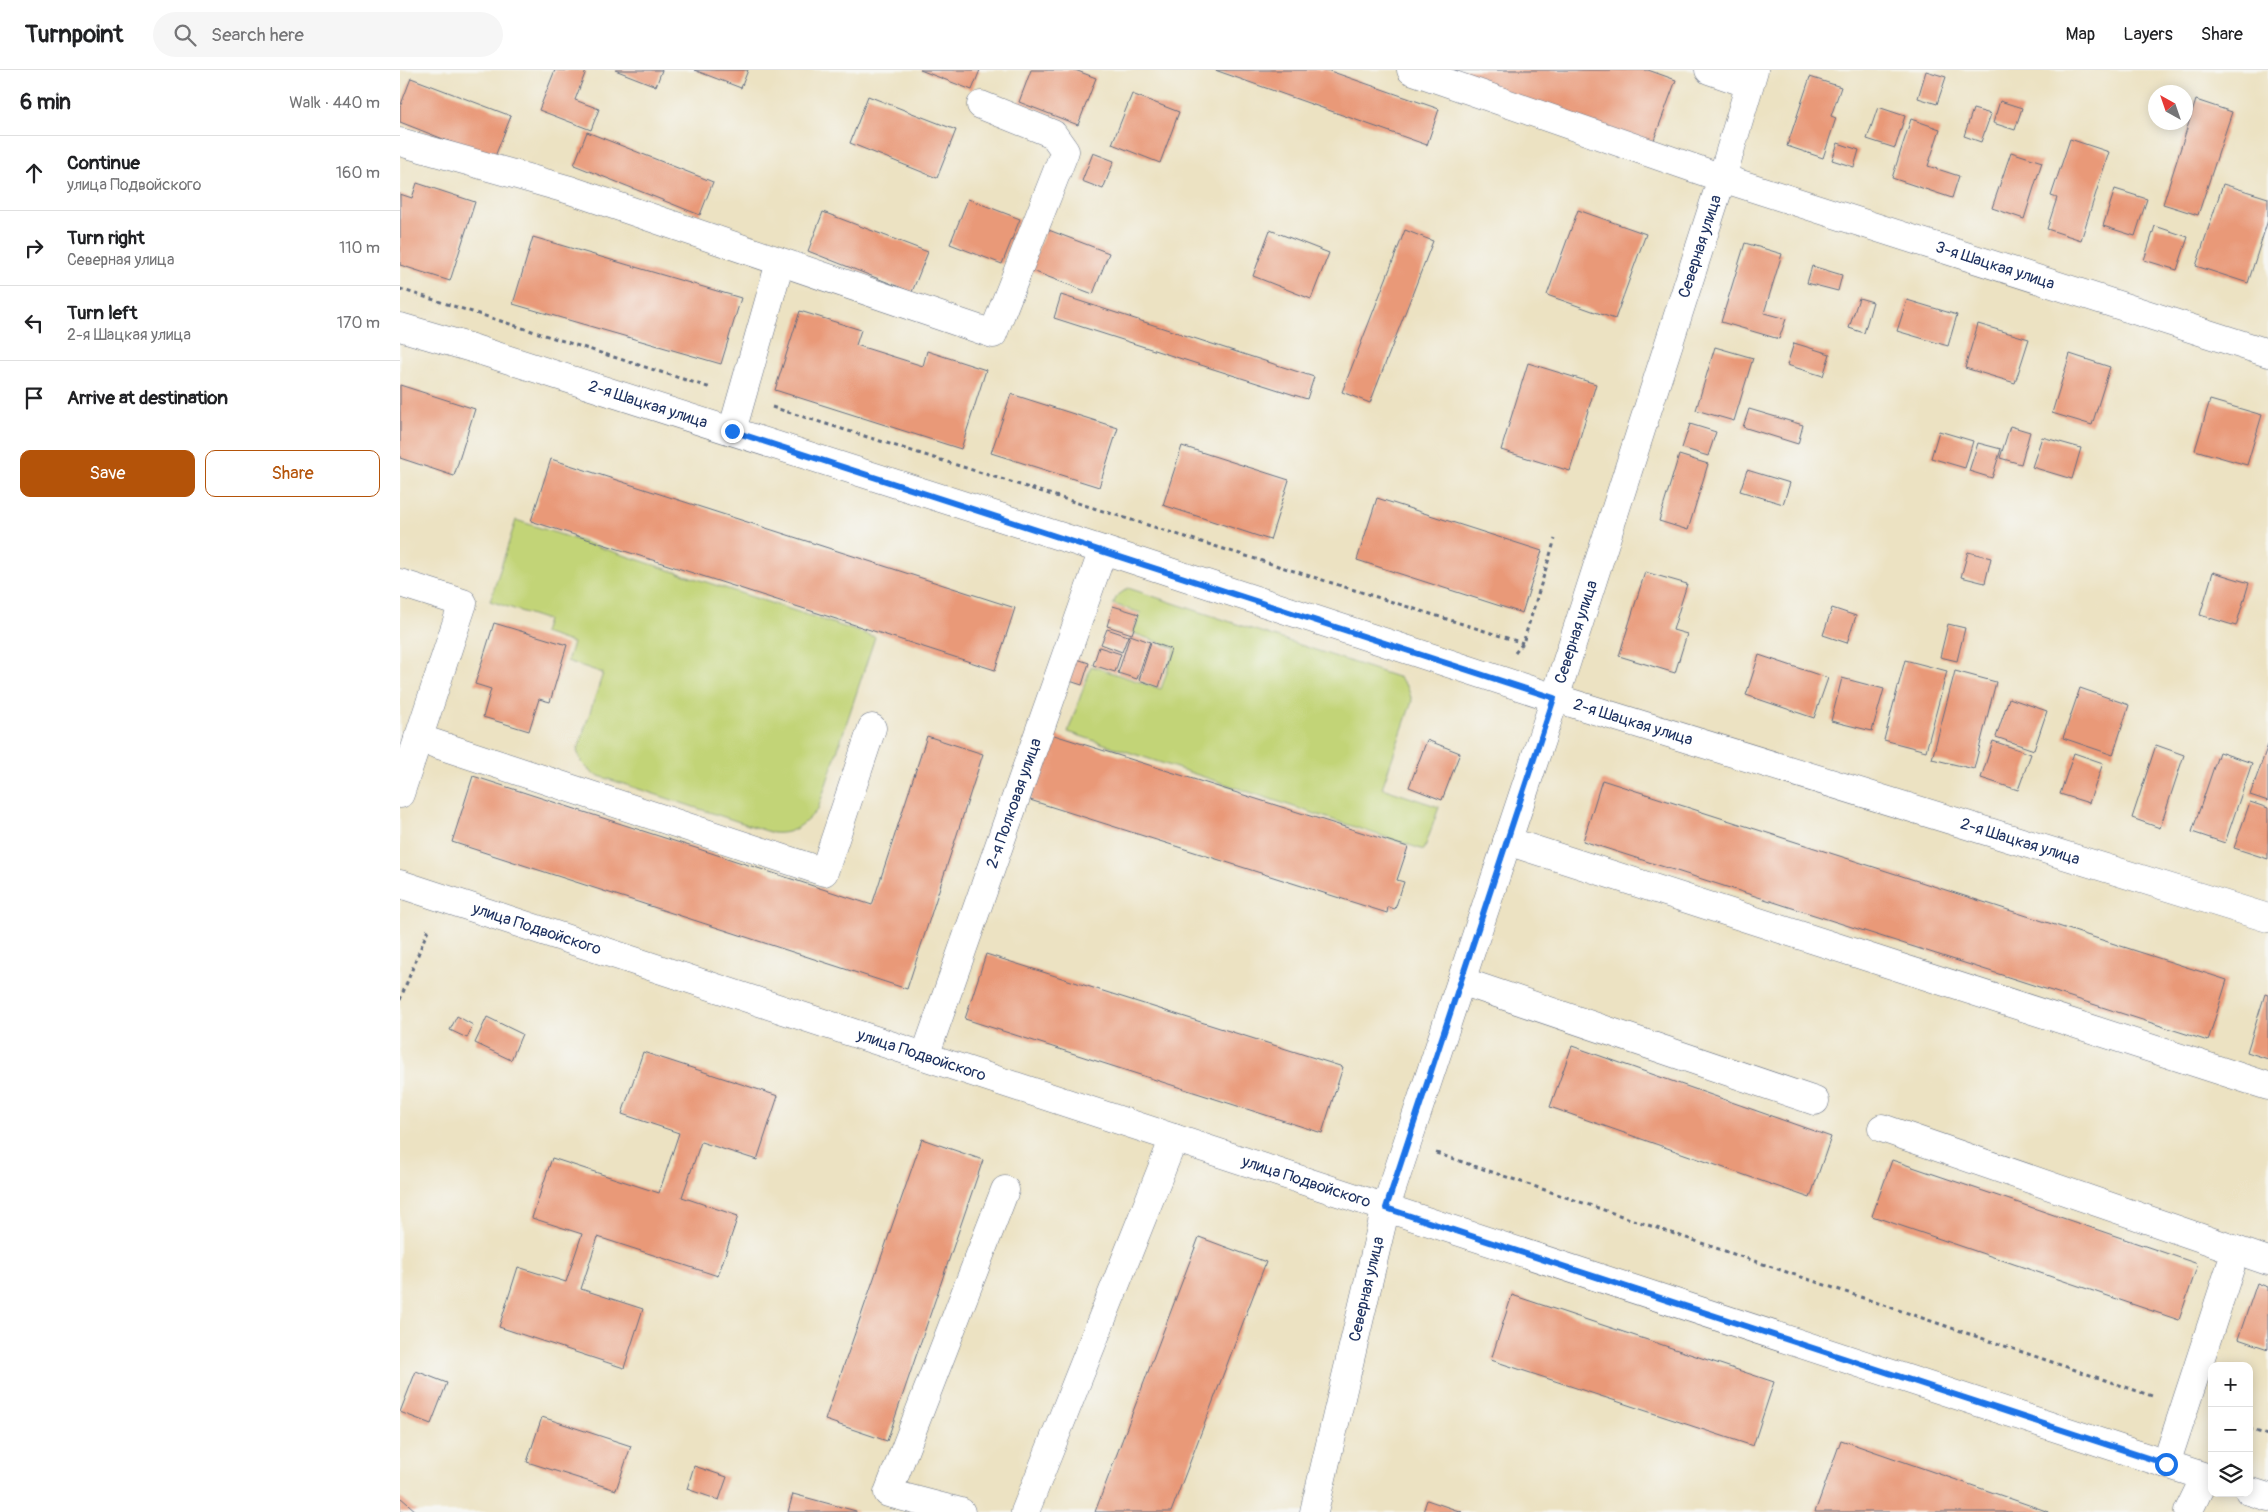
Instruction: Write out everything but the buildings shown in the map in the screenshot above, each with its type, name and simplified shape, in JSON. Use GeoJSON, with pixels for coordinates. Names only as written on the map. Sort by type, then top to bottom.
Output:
{"type":"FeatureCollection","features":[{"type":"Feature","properties":{"kind":"street","name":"3-я Шацкая улица"},"geometry":{"type":"LineString","coordinates":[[1410,70],[1722,178],[2268,353]]}},
{"type":"Feature","properties":{"kind":"street"},"geometry":{"type":"LineString","coordinates":[[1709,70],[1752,77]]}},
{"type":"Feature","properties":{"kind":"street","name":"Северная улица"},"geometry":{"type":"LineString","coordinates":[[1314,1512],[1386,1208],[1554,698],[1722,178],[1752,77]]}},
{"type":"Feature","properties":{"kind":"street"},"geometry":{"type":"LineString","coordinates":[[400,142],[570,190],[993,334],[1065,151],[1053,134],[980,105]]}},
{"type":"Feature","properties":{"kind":"street"},"geometry":{"type":"LineString","coordinates":[[732,431],[780,262]]}},
{"type":"Feature","properties":{"kind":"street","name":"2-я Шацкая улица"},"geometry":{"type":"LineString","coordinates":[[400,327],[475,349],[1103,550],[1554,698],[2268,918]]}},
{"type":"Feature","properties":{"kind":"street","name":"2-я Полковая улица"},"geometry":{"type":"LineString","coordinates":[[925,1056],[1103,550]]}},
{"type":"Feature","properties":{"kind":"street"},"geometry":{"type":"LineString","coordinates":[[400,583],[463,603],[400,794]]}},
{"type":"Feature","properties":{"kind":"street"},"geometry":{"type":"LineString","coordinates":[[418,738],[824,872],[872,728]]}},
{"type":"Feature","properties":{"kind":"street"},"geometry":{"type":"LineString","coordinates":[[1507,841],[2268,1086]]}},
{"type":"Feature","properties":{"kind":"street","name":"улица Подвойского"},"geometry":{"type":"LineString","coordinates":[[400,884],[2208,1478]]}},
{"type":"Feature","properties":{"kind":"street"},"geometry":{"type":"LineString","coordinates":[[1461,981],[1815,1102]]}},
{"type":"Feature","properties":{"kind":"street"},"geometry":{"type":"LineString","coordinates":[[1882,1128],[2268,1261]]}},
{"type":"Feature","properties":{"kind":"street"},"geometry":{"type":"LineString","coordinates":[[1025,1512],[1174,1138]]}},
{"type":"Feature","properties":{"kind":"street"},"geometry":{"type":"LineString","coordinates":[[961,1512],[888,1493],[1005,1190]]}},
{"type":"Feature","properties":{"kind":"street"},"geometry":{"type":"LineString","coordinates":[[2166,1464],[2236,1250]]}},
{"type":"Feature","properties":{"kind":"street"},"geometry":{"type":"LineString","coordinates":[[2188,1512],[2208,1478]]}},
{"type":"Feature","properties":{"kind":"street"},"geometry":{"type":"LineString","coordinates":[[2253,1492],[2268,1498]]}},
{"type":"Feature","properties":{"kind":"path"},"geometry":{"type":"LineString","coordinates":[[400,290],[1523,643]]}},
{"type":"Feature","properties":{"kind":"path"},"geometry":{"type":"LineString","coordinates":[[1495,679],[1523,643],[1555,539]]}},
{"type":"Feature","properties":{"kind":"path"},"geometry":{"type":"LineString","coordinates":[[400,1000],[441,897]]}},
{"type":"Feature","properties":{"kind":"path"},"geometry":{"type":"LineString","coordinates":[[1407,1143],[2185,1407]]}},
{"type":"Feature","properties":{"kind":"path"},"geometry":{"type":"LineString","coordinates":[[2253,1430],[2268,1436]]}},
{"type":"Feature","properties":{"kind":"green space"},"geometry":{"type":"Polygon","coordinates":[[[516,520],[875,637],[818,809],[793,830],[773,833],[593,774],[582,763],[577,751],[603,673],[567,661],[573,643],[543,633],[547,620],[490,601],[516,520]]]}},
{"type":"Feature","properties":{"kind":"green space"},"geometry":{"type":"Polygon","coordinates":[[[1128,588],[1400,678],[1408,688],[1412,701],[1382,788],[1439,807],[1424,850],[1068,732],[1091,666],[1161,689],[1175,648],[1133,633],[1141,613],[1113,604],[1117,596],[1128,588]]]}},
{"type":"Feature","properties":{"kind":"route"},"geometry":{"type":"LineString","coordinates":[[732,431],[1554,698],[1386,1208],[2166,1464]]}}]}
